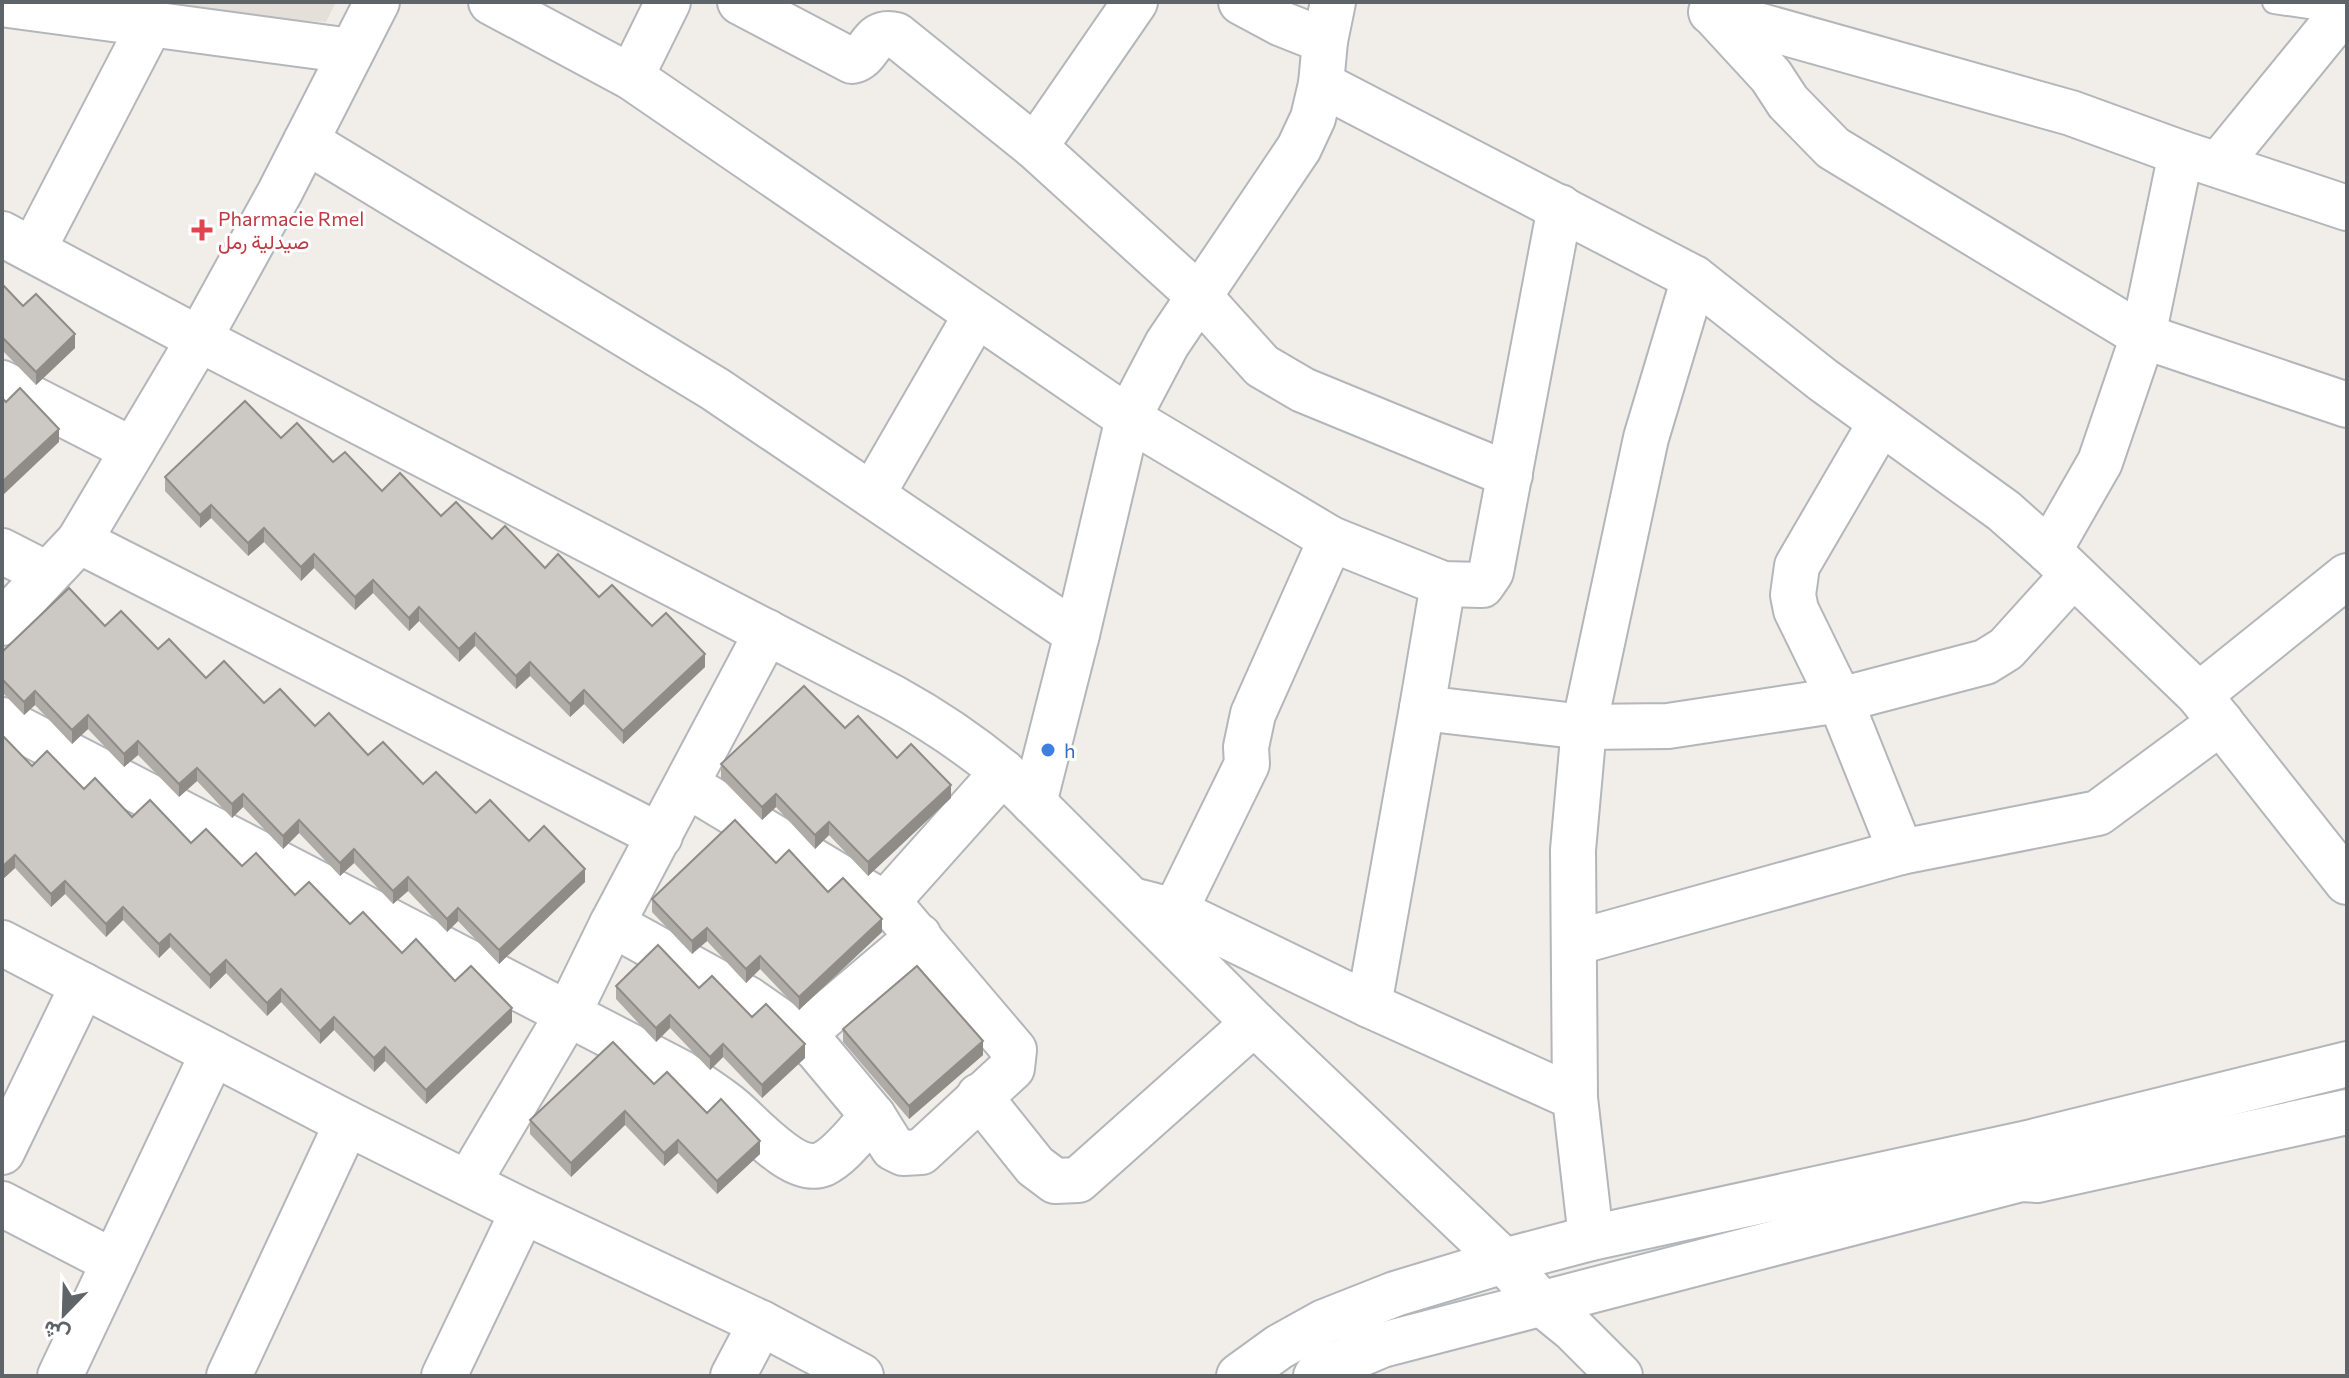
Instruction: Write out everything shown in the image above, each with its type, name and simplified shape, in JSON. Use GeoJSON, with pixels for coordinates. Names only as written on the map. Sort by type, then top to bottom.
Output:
{"type":"FeatureCollection","features":[{"type":"Feature","properties":{"kind":"street"},"geometry":{"type":"LineString","coordinates":[[2,623],[79,541],[199,339],[377,2]]}},
{"type":"Feature","properties":{"kind":"street"},"geometry":{"type":"LineString","coordinates":[[491,2],[631,77],[1128,418],[1331,539],[1443,584],[1482,585],[1491,572],[1560,207]]}},
{"type":"Feature","properties":{"kind":"street"},"geometry":{"type":"LineString","coordinates":[[631,77],[668,2]]}},
{"type":"Feature","properties":{"kind":"street"},"geometry":{"type":"LineString","coordinates":[[740,2],[852,61],[859,60],[878,36],[887,33],[896,35],[1035,147],[1199,296],[1252,356],[1274,374],[1303,390],[1510,475]]}},
{"type":"Feature","properties":{"kind":"street"},"geometry":{"type":"LineString","coordinates":[[1035,147],[1135,2]]}},
{"type":"Feature","properties":{"kind":"street"},"geometry":{"type":"LineString","coordinates":[[1034,803],[1128,418],[1167,344],[1299,148],[1313,118],[1329,21],[1282,24],[1241,2]]}},
{"type":"Feature","properties":{"kind":"street"},"geometry":{"type":"LineString","coordinates":[[2,4],[351,51]]}},
{"type":"Feature","properties":{"kind":"street"},"geometry":{"type":"LineString","coordinates":[[1703,8],[2071,113],[2347,208]]}},
{"type":"Feature","properties":{"kind":"street"},"geometry":{"type":"LineString","coordinates":[[1703,8],[1771,76],[1788,102],[1833,148],[2143,336],[2347,405]]}},
{"type":"Feature","properties":{"kind":"street"},"geometry":{"type":"LineString","coordinates":[[1422,708],[1584,727],[1668,726],[1840,700],[1985,662],[2006,649],[2061,563],[2100,462],[2200,159],[2345,9]]}},
{"type":"Feature","properties":{"kind":"street"},"geometry":{"type":"LineString","coordinates":[[151,23],[17,242],[767,632],[931,719],[968,744],[1003,772],[1254,1023],[1620,1376]]}},
{"type":"Feature","properties":{"kind":"street"},"geometry":{"type":"LineString","coordinates":[[1321,84],[1694,278],[1823,380],[2004,511],[2210,709],[2347,882]]}},
{"type":"Feature","properties":{"kind":"street"},"geometry":{"type":"LineString","coordinates":[[306,141],[715,389],[1077,634]]}},
{"type":"Feature","properties":{"kind":"street"},"geometry":{"type":"LineString","coordinates":[[1591,1238],[1575,1098],[1573,850],[1584,727],[1646,438],[1694,278]]}},
{"type":"Feature","properties":{"kind":"street"},"geometry":{"type":"LineString","coordinates":[[872,495],[976,315]]}},
{"type":"Feature","properties":{"kind":"street"},"geometry":{"type":"LineString","coordinates":[[2,383],[133,450]]}},
{"type":"Feature","properties":{"kind":"street"},"geometry":{"type":"LineString","coordinates":[[1881,422],[1797,566],[1793,595],[1796,610],[1840,700],[1901,852]]}},
{"type":"Feature","properties":{"kind":"street"},"geometry":{"type":"LineString","coordinates":[[1175,911],[1247,764],[1246,747],[1253,714],[1331,539]]}},
{"type":"Feature","properties":{"kind":"street"},"geometry":{"type":"LineString","coordinates":[[79,541],[660,836]]}},
{"type":"Feature","properties":{"kind":"street"},"geometry":{"type":"LineString","coordinates":[[2,551],[47,574]]}},
{"type":"Feature","properties":{"kind":"street"},"geometry":{"type":"LineString","coordinates":[[1574,943],[1901,852],[2098,813],[2347,576]]}},
{"type":"Feature","properties":{"kind":"street"},"geometry":{"type":"LineString","coordinates":[[1369,1005],[1443,584]]}},
{"type":"Feature","properties":{"kind":"street"},"geometry":{"type":"LineString","coordinates":[[468,1183],[569,1012],[612,924],[767,632]]}},
{"type":"Feature","properties":{"kind":"street"},"geometry":{"type":"LineString","coordinates":[[2,720],[680,1072],[730,1107],[778,1150],[806,1166],[821,1165],[834,1156],[873,1116]]}},
{"type":"Feature","properties":{"kind":"street"},"geometry":{"type":"LineString","coordinates":[[885,904],[1003,772]]}},
{"type":"Feature","properties":{"kind":"street"},"geometry":{"type":"LineString","coordinates":[[612,924],[748,999],[801,1036],[817,1049],[873,1116],[893,1148],[903,1153],[921,1152],[1008,1072],[1014,1050],[895,910],[687,785]]}},
{"type":"Feature","properties":{"kind":"street"},"geometry":{"type":"LineString","coordinates":[[1129,899],[1175,911],[1369,1005],[1575,1098]]}},
{"type":"Feature","properties":{"kind":"street"},"geometry":{"type":"LineString","coordinates":[[801,1036],[919,936]]}},
{"type":"Feature","properties":{"kind":"street"},"geometry":{"type":"LineString","coordinates":[[2,943],[347,1123],[523,1211],[761,1323],[861,1376]]}},
{"type":"Feature","properties":{"kind":"street"},"geometry":{"type":"LineString","coordinates":[[2,1152],[83,985]]}},
{"type":"Feature","properties":{"kind":"street"},"geometry":{"type":"LineString","coordinates":[[979,1096],[1035,1166],[1055,1181],[1078,1180],[1254,1023]]}},
{"type":"Feature","properties":{"kind":"street"},"geometry":{"type":"LineString","coordinates":[[60,1376],[213,1053]]}},
{"type":"Feature","properties":{"kind":"street"},"geometry":{"type":"LineString","coordinates":[[1239,1376],[1279,1347],[1324,1322],[1395,1294],[1504,1261],[1591,1238],[2028,1143],[2347,1064]]}},
{"type":"Feature","properties":{"kind":"street"},"geometry":{"type":"LineString","coordinates":[[1316,1376],[1382,1345],[1557,1316],[2021,1179],[2037,1180],[2347,1112]]}},
{"type":"Feature","properties":{"kind":"street"},"geometry":{"type":"LineString","coordinates":[[229,1376],[347,1123]]}},
{"type":"Feature","properties":{"kind":"street"},"geometry":{"type":"LineString","coordinates":[[2,1204],[114,1262]]}},
{"type":"Feature","properties":{"kind":"street"},"geometry":{"type":"LineString","coordinates":[[444,1376],[523,1211]]}},
{"type":"Feature","properties":{"kind":"street"},"geometry":{"type":"LineString","coordinates":[[1557,1316],[1575,1376]]}},
{"type":"Feature","properties":{"kind":"street"},"geometry":{"type":"LineString","coordinates":[[733,1376],[761,1323]]}},
{"type":"Feature","properties":{"kind":"lane"},"geometry":{"type":"LineString","coordinates":[[2274,2],[2345,9]]}},
{"type":"Feature","properties":{"kind":"shaded area"},"geometry":{"type":"Polygon","coordinates":[[[2,2],[336,2],[326,22],[2,2]]]}},
{"type":"Feature","properties":{"kind":"building"},"geometry":{"type":"Polygon","coordinates":[[[2,284],[23,306],[36,294],[75,334],[36,372],[2,337],[2,284]]]}},
{"type":"Feature","properties":{"kind":"building"},"geometry":{"type":"Polygon","coordinates":[[[20,388],[59,429],[2,482],[2,398],[6,402],[20,388]]]}},
{"type":"Feature","properties":{"kind":"building"},"geometry":{"type":"Polygon","coordinates":[[[245,401],[281,438],[297,423],[333,462],[345,452],[382,491],[400,473],[441,516],[456,502],[492,539],[505,526],[545,568],[558,554],[599,597],[612,585],[652,626],[666,613],[705,654],[623,731],[584,690],[570,704],[530,662],[516,676],[475,633],[459,649],[419,607],[409,618],[373,580],[355,597],[314,554],[301,567],[264,528],[248,543],[211,505],[200,515],[165,477],[245,401]]]}},
{"type":"Feature","properties":{"kind":"building"},"geometry":{"type":"Polygon","coordinates":[[[69,588],[105,626],[121,611],[158,649],[169,639],[206,678],[224,661],[264,703],[280,689],[315,726],[329,713],[368,755],[383,742],[423,784],[436,772],[476,813],[490,800],[529,841],[544,826],[585,869],[499,950],[458,908],[447,919],[408,877],[393,891],[354,849],[340,863],[299,820],[283,836],[243,794],[232,804],[197,768],[179,784],[138,741],[124,754],[88,715],[72,730],[35,691],[24,702],[2,679],[2,652],[69,588]]]}},
{"type":"Feature","properties":{"kind":"building"},"geometry":{"type":"Polygon","coordinates":[[[804,686],[845,728],[858,716],[897,758],[911,744],[951,785],[868,862],[829,822],[815,835],[776,794],[762,807],[721,764],[804,686]]]}},
{"type":"Feature","properties":{"kind":"building"},"geometry":{"type":"Polygon","coordinates":[[[2,735],[32,766],[47,751],[84,789],[95,778],[132,817],[150,800],[191,843],[206,829],[242,866],[256,853],[295,895],[309,882],[350,924],[363,912],[402,953],[416,939],[455,981],[471,966],[512,1008],[426,1090],[385,1047],[374,1058],[334,1017],[320,1031],[281,989],[267,1003],[226,960],[210,975],[170,934],[159,944],[123,907],[106,924],[65,881],[51,894],[15,855],[2,867],[2,735]]]}},
{"type":"Feature","properties":{"kind":"building"},"geometry":{"type":"Polygon","coordinates":[[[735,820],[776,863],[789,850],[828,892],[843,878],[882,919],[799,997],[760,956],[746,969],[707,928],[692,941],[652,899],[735,820]]]}},
{"type":"Feature","properties":{"kind":"building"},"geometry":{"type":"Polygon","coordinates":[[[658,945],[699,988],[712,976],[752,1017],[766,1004],[805,1044],[762,1085],[723,1044],[710,1057],[670,1015],[656,1028],[616,986],[658,945]]]}},
{"type":"Feature","properties":{"kind":"building"},"geometry":{"type":"Polygon","coordinates":[[[917,966],[983,1041],[909,1106],[843,1029],[917,966]]]}},
{"type":"Feature","properties":{"kind":"building"},"geometry":{"type":"Polygon","coordinates":[[[613,1042],[654,1084],[667,1072],[707,1113],[721,1099],[760,1141],[717,1181],[678,1140],[664,1153],[625,1111],[571,1163],[530,1120],[613,1042]]]}},
{"type":"Feature","properties":{"kind":"place","name":"Pharmacie Rmel صيدلية رمل"},"geometry":{"type":"Point","coordinates":[202,230]}},
{"type":"Feature","properties":{"kind":"place","name":"h"},"geometry":{"type":"Point","coordinates":[1048,750]}}]}
